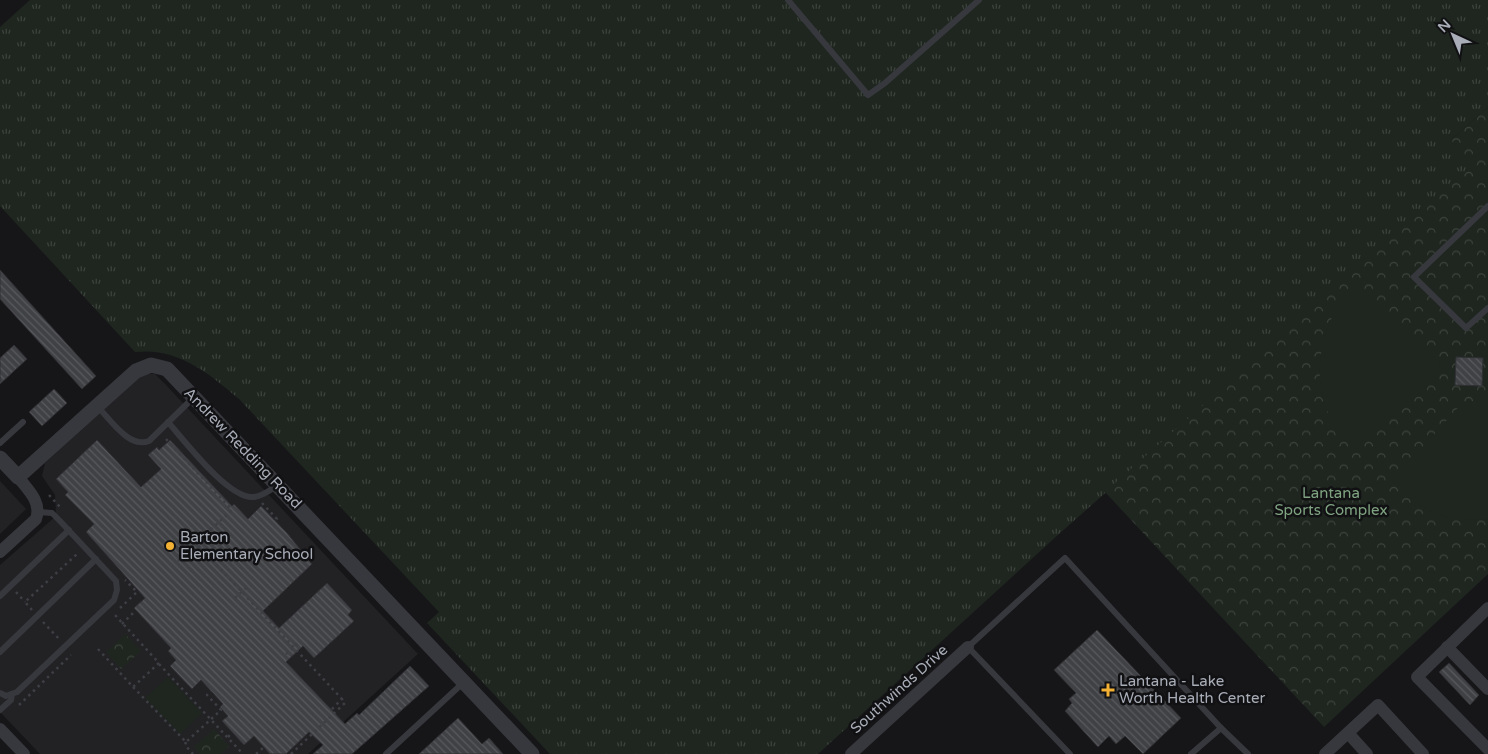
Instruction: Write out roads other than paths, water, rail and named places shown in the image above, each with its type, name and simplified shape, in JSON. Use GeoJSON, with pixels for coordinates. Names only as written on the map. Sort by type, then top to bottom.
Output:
{"type":"FeatureCollection","features":[{"type":"Feature","properties":{"kind":"street","name":"Andrew Redding Road"},"geometry":{"type":"LineString","coordinates":[[18,477],[136,371],[151,365],[167,369],[465,682],[530,753]]}},
{"type":"Feature","properties":{"kind":"street"},"geometry":{"type":"LineString","coordinates":[[0,458],[37,501],[39,512],[36,519],[0,552]]}},
{"type":"Feature","properties":{"kind":"street"},"geometry":{"type":"LineString","coordinates":[[1488,608],[1417,677],[1488,748]]}},
{"type":"Feature","properties":{"kind":"street","name":"Southwinds Drive"},"geometry":{"type":"LineString","coordinates":[[851,754],[968,647]]}},
{"type":"Feature","properties":{"kind":"street"},"geometry":{"type":"LineString","coordinates":[[1447,647],[1488,689]]}},
{"type":"Feature","properties":{"kind":"street"},"geometry":{"type":"LineString","coordinates":[[1325,754],[1378,705],[1423,754]]}},
{"type":"Feature","properties":{"kind":"street"},"geometry":{"type":"LineString","coordinates":[[0,729],[24,754]]}},
{"type":"Feature","properties":{"kind":"street"},"geometry":{"type":"LineString","coordinates":[[1348,733],[1367,754]]}},
{"type":"Feature","properties":{"kind":"lane"},"geometry":{"type":"LineString","coordinates":[[788,0],[868,94],[885,83],[979,0]]}},
{"type":"Feature","properties":{"kind":"lane"},"geometry":{"type":"LineString","coordinates":[[1488,206],[1414,277],[1466,328],[1488,308]]}},
{"type":"Feature","properties":{"kind":"lane"},"geometry":{"type":"LineString","coordinates":[[97,406],[135,443],[149,441],[194,397]]}},
{"type":"Feature","properties":{"kind":"lane"},"geometry":{"type":"LineString","coordinates":[[0,443],[23,422]]}},
{"type":"Feature","properties":{"kind":"lane"},"geometry":{"type":"LineString","coordinates":[[168,422],[230,488],[241,495],[256,496],[278,485]]}},
{"type":"Feature","properties":{"kind":"lane"},"geometry":{"type":"LineString","coordinates":[[0,693],[6,696],[17,692],[114,600],[117,590],[116,581],[52,513],[39,512]]}},
{"type":"Feature","properties":{"kind":"lane"},"geometry":{"type":"LineString","coordinates":[[0,596],[69,530]]}},
{"type":"Feature","properties":{"kind":"lane"},"geometry":{"type":"LineString","coordinates":[[1070,754],[968,647],[1065,558],[1220,728],[1248,754]]}},
{"type":"Feature","properties":{"kind":"lane"},"geometry":{"type":"LineString","coordinates":[[0,652],[96,559]]}},
{"type":"Feature","properties":{"kind":"lane"},"geometry":{"type":"LineString","coordinates":[[386,754],[465,682]]}},
{"type":"Feature","properties":{"kind":"lane"},"geometry":{"type":"LineString","coordinates":[[0,710],[11,700],[12,694]]}},
{"type":"Feature","properties":{"kind":"lane"},"geometry":{"type":"LineString","coordinates":[[1192,754],[1220,728]]}},
{"type":"Feature","properties":{"kind":"place","name":"Barton Elementary School"},"geometry":{"type":"Point","coordinates":[170,546]}},
{"type":"Feature","properties":{"kind":"place","name":"Lantana - Lake Worth Health Center"},"geometry":{"type":"Point","coordinates":[1108,690]}},
{"type":"Feature","properties":{"kind":"park label","name":"Lantana Sports Complex"},"geometry":{"type":"Point","coordinates":[1331,502]}}]}
